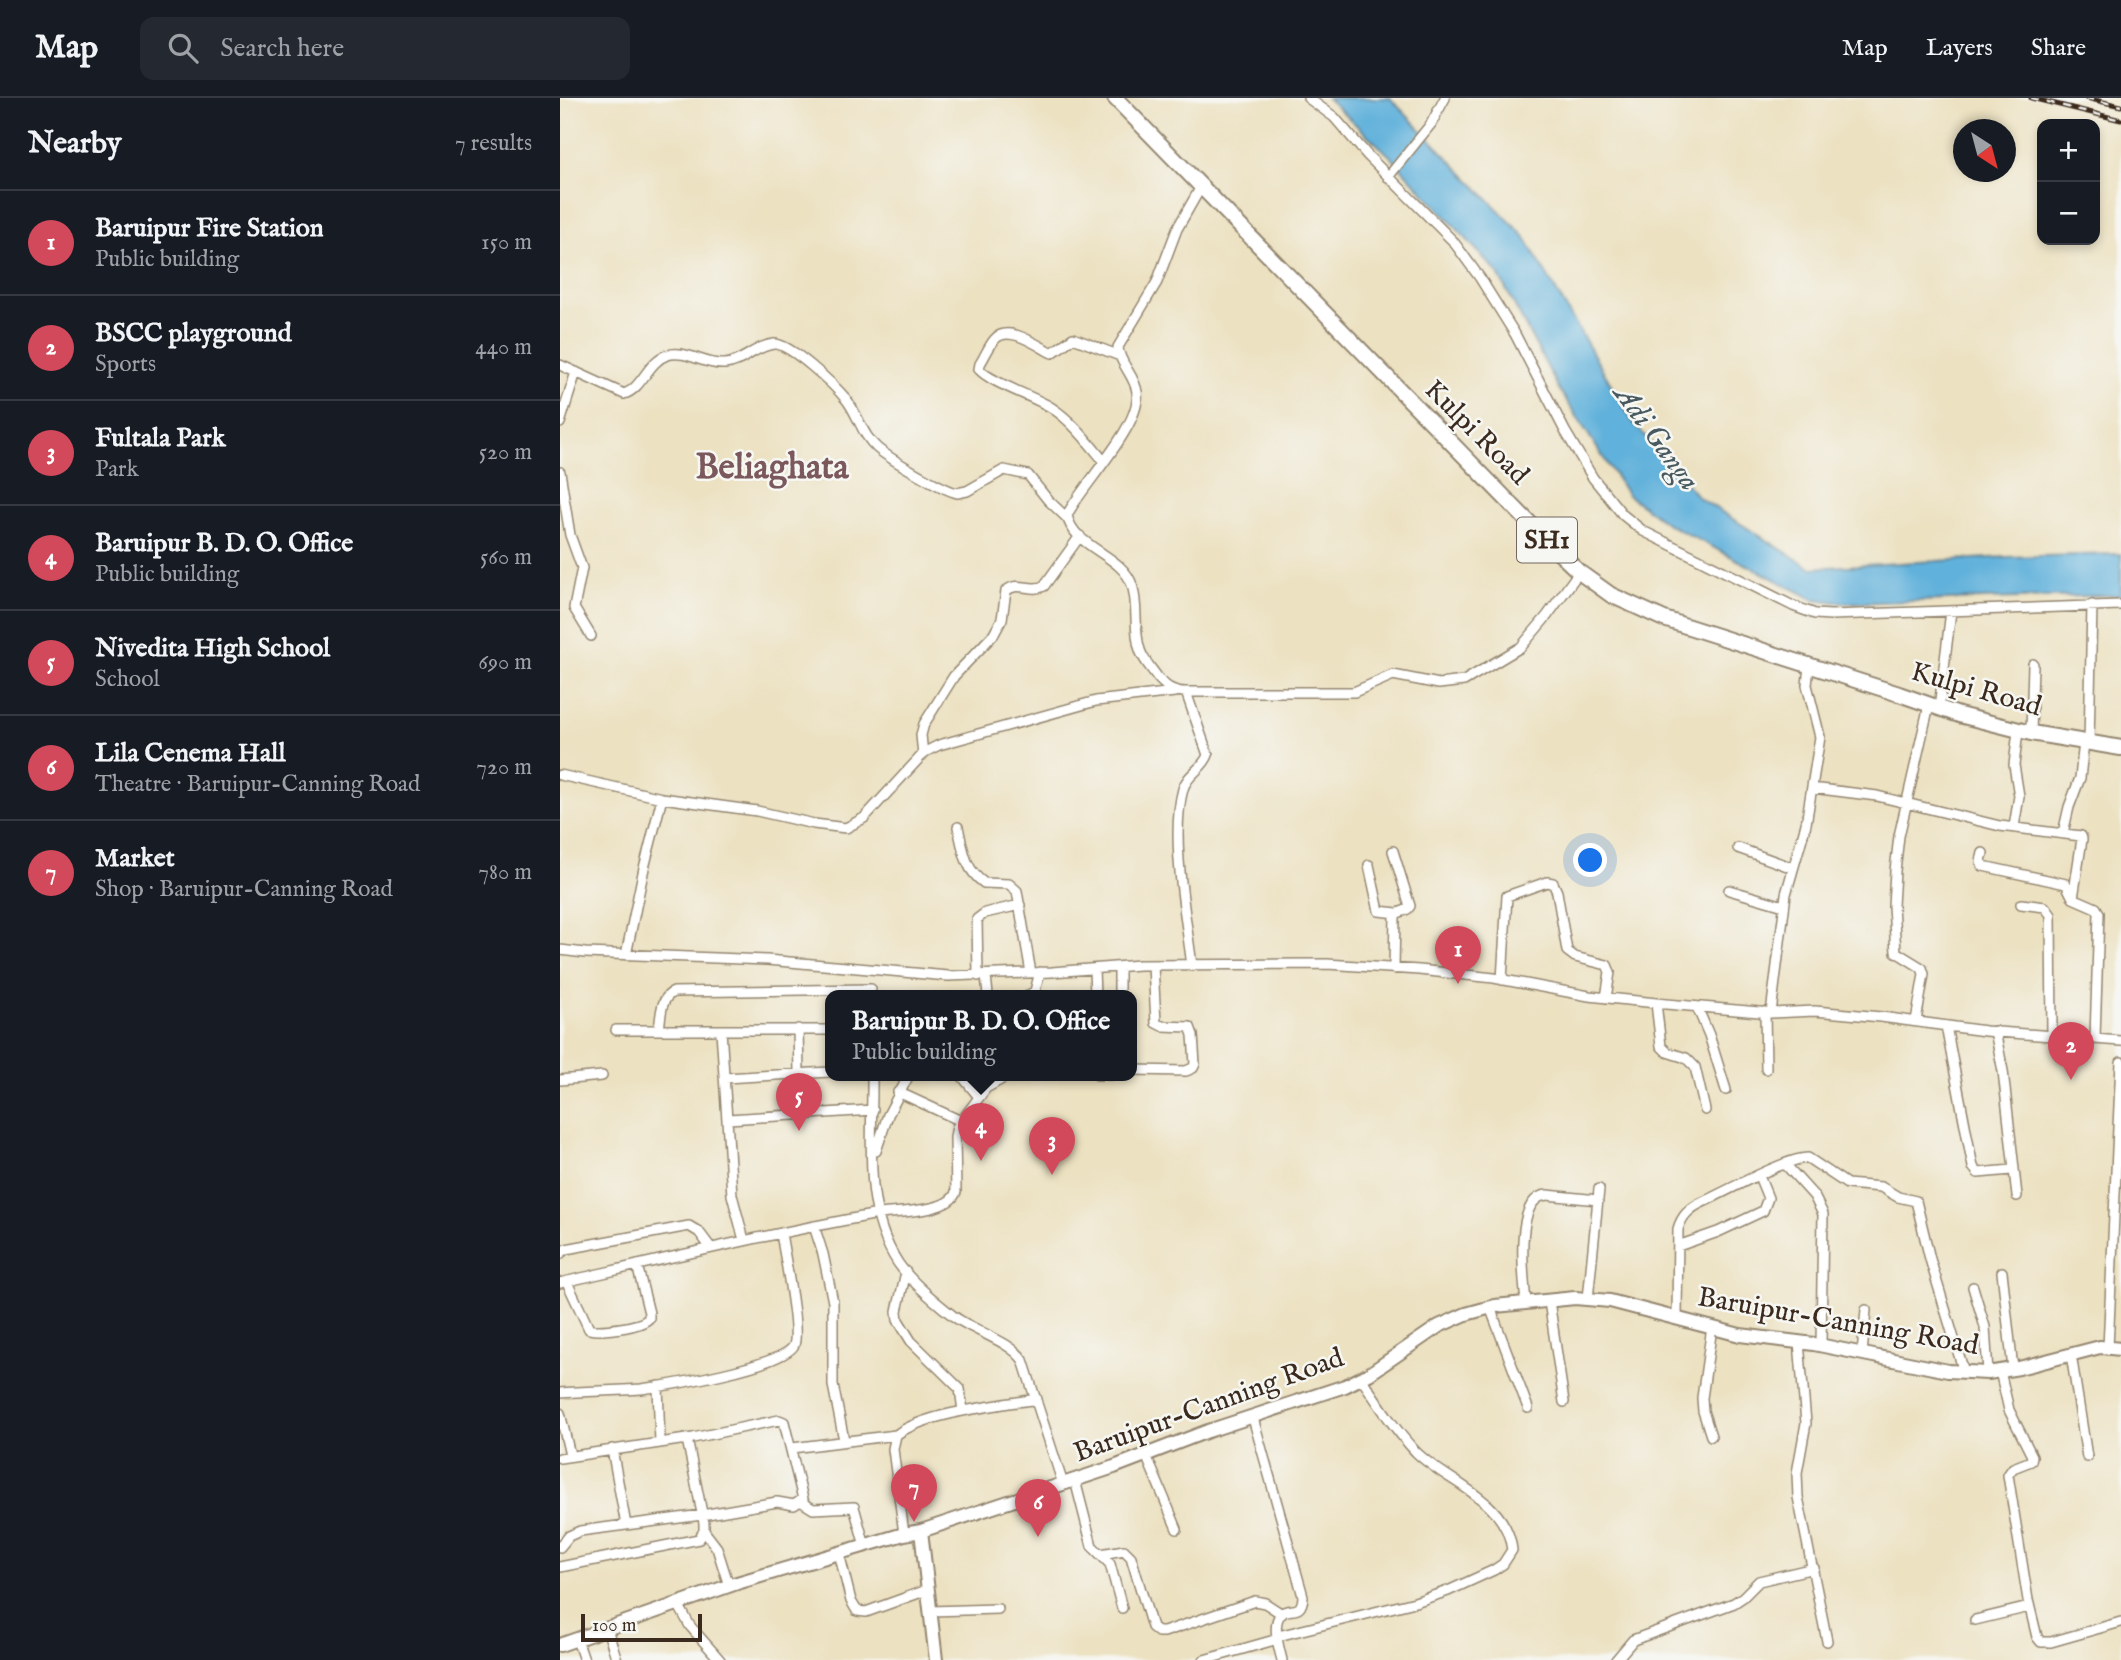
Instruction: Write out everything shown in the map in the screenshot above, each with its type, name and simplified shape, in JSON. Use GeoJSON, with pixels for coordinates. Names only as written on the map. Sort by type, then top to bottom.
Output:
{"type":"FeatureCollection","features":[{"type":"Feature","properties":{"kind":"main road","name":"Kulpi Road"},"geometry":{"type":"LineString","coordinates":[[1115,98],[1579,572],[1611,595],[1664,619],[1934,706],[2025,732],[2121,748]]}},
{"type":"Feature","properties":{"kind":"main road","name":"Baruipur-Canning Road"},"geometry":{"type":"LineString","coordinates":[[560,1645],[729,1586],[921,1531],[1345,1386],[1439,1326],[1490,1307],[1588,1299],[1610,1301],[1740,1335],[1821,1345],[1948,1371],[2000,1371],[2100,1347],[2115,1349]]}},
{"type":"Feature","properties":{"kind":"main road"},"geometry":{"type":"LineString","coordinates":[[921,1531],[936,1660]]}},
{"type":"Feature","properties":{"kind":"street"},"geometry":{"type":"LineString","coordinates":[[1307,98],[1334,117],[1388,177],[1453,241],[1515,334],[1587,469],[1631,523],[1784,602],[1815,614],[2121,605]]}},
{"type":"Feature","properties":{"kind":"street"},"geometry":{"type":"LineString","coordinates":[[1388,177],[1426,131],[1444,98]]}},
{"type":"Feature","properties":{"kind":"street"},"geometry":{"type":"LineString","coordinates":[[1067,518],[1068,511],[1131,422],[1137,402],[1135,383],[1118,347],[1157,282],[1177,229],[1202,185]]}},
{"type":"Feature","properties":{"kind":"street"},"geometry":{"type":"LineString","coordinates":[[1103,460],[1062,415],[1036,398],[986,376],[979,369],[995,339],[1005,335],[1018,336],[1052,353],[1076,338],[1120,356]]}},
{"type":"Feature","properties":{"kind":"street"},"geometry":{"type":"LineString","coordinates":[[560,365],[621,394],[628,393],[664,356],[679,355],[727,364],[770,345],[782,345],[845,398],[863,431],[883,452],[957,493],[967,491],[1004,470],[1028,475],[1080,536],[1128,576],[1133,588],[1140,652],[1163,683],[1181,692],[1208,755],[1203,765],[1187,780],[1180,804],[1178,830],[1192,966]]}},
{"type":"Feature","properties":{"kind":"street"},"geometry":{"type":"LineString","coordinates":[[560,423],[576,372]]}},
{"type":"Feature","properties":{"kind":"street"},"geometry":{"type":"LineString","coordinates":[[560,472],[570,535],[582,568],[574,608],[591,636]]}},
{"type":"Feature","properties":{"kind":"street"},"geometry":{"type":"LineString","coordinates":[[923,755],[923,724],[954,676],[994,634],[1002,619],[1006,591],[1012,586],[1034,589],[1044,586],[1080,536]]}},
{"type":"Feature","properties":{"kind":"street"},"geometry":{"type":"LineString","coordinates":[[560,775],[662,798],[757,811],[846,828],[864,818],[933,747],[1096,701],[1181,692],[1354,692],[1393,675],[1439,684],[1464,681],[1521,647],[1579,572]]}},
{"type":"Feature","properties":{"kind":"street"},"geometry":{"type":"LineString","coordinates":[[2063,833],[2068,807],[2080,778],[2086,743],[2092,605]]}},
{"type":"Feature","properties":{"kind":"street"},"geometry":{"type":"LineString","coordinates":[[1916,1021],[1924,974],[1922,968],[1896,951],[1893,906],[1895,871],[1907,803],[1934,706],[1951,611]]}},
{"type":"Feature","properties":{"kind":"street"},"geometry":{"type":"LineString","coordinates":[[2014,827],[2019,796],[2014,765],[2025,732],[2034,664]]}},
{"type":"Feature","properties":{"kind":"street"},"geometry":{"type":"LineString","coordinates":[[1766,1069],[1768,1012],[1784,906],[1803,838],[1820,737],[1807,685],[1809,666]]}},
{"type":"Feature","properties":{"kind":"street"},"geometry":{"type":"LineString","coordinates":[[1812,788],[1877,796],[2014,827],[2082,837],[2073,898]]}},
{"type":"Feature","properties":{"kind":"street"},"geometry":{"type":"LineString","coordinates":[[626,955],[662,798]]}},
{"type":"Feature","properties":{"kind":"street"},"geometry":{"type":"LineString","coordinates":[[958,827],[967,863],[972,872],[984,883],[1013,886],[1017,891],[1035,973],[1037,986],[1034,990]]}},
{"type":"Feature","properties":{"kind":"street"},"geometry":{"type":"LineString","coordinates":[[1738,848],[1793,868]]}},
{"type":"Feature","properties":{"kind":"street"},"geometry":{"type":"LineString","coordinates":[[1369,865],[1379,911],[1383,913],[1406,910],[1409,903],[1393,851]]}},
{"type":"Feature","properties":{"kind":"street"},"geometry":{"type":"LineString","coordinates":[[1983,853],[1983,866],[2066,884],[2073,898],[2091,905],[2099,913],[2095,1038]]}},
{"type":"Feature","properties":{"kind":"street"},"geometry":{"type":"LineString","coordinates":[[1502,979],[1507,897],[1547,882],[1553,883],[1557,892],[1567,951],[1575,957],[1606,965],[1610,972],[1606,998]]}},
{"type":"Feature","properties":{"kind":"street"},"geometry":{"type":"LineString","coordinates":[[1729,890],[1784,906]]}},
{"type":"Feature","properties":{"kind":"street"},"geometry":{"type":"LineString","coordinates":[[2021,904],[2045,907],[2051,915],[2052,1034]]}},
{"type":"Feature","properties":{"kind":"street"},"geometry":{"type":"LineString","coordinates":[[986,990],[982,976],[977,919],[985,913],[1020,905]]}},
{"type":"Feature","properties":{"kind":"street"},"geometry":{"type":"LineString","coordinates":[[1394,969],[1397,912]]}},
{"type":"Feature","properties":{"kind":"street"},"geometry":{"type":"LineString","coordinates":[[560,950],[767,960],[872,970],[982,976],[1153,965],[1327,964],[1502,979],[1606,998],[1697,1007],[1768,1012],[1815,1011],[1995,1031],[2121,1041]]}},
{"type":"Feature","properties":{"kind":"street"},"geometry":{"type":"LineString","coordinates":[[1137,1070],[1186,1071],[1195,1064],[1190,1027],[1162,1026],[1156,1023],[1153,965]]}},
{"type":"Feature","properties":{"kind":"street"},"geometry":{"type":"LineString","coordinates":[[1119,967],[1119,990]]}},
{"type":"Feature","properties":{"kind":"street"},"geometry":{"type":"LineString","coordinates":[[1094,969],[1094,990]]}},
{"type":"Feature","properties":{"kind":"street"},"geometry":{"type":"LineString","coordinates":[[871,990],[872,970]]}},
{"type":"Feature","properties":{"kind":"street"},"geometry":{"type":"LineString","coordinates":[[659,1030],[665,999],[668,994],[674,992],[825,992]]}},
{"type":"Feature","properties":{"kind":"street"},"geometry":{"type":"LineString","coordinates":[[1656,1003],[1661,1046],[1667,1052],[1686,1058],[1695,1067],[1705,1110]]}},
{"type":"Feature","properties":{"kind":"street"},"geometry":{"type":"LineString","coordinates":[[1697,1007],[1726,1090]]}},
{"type":"Feature","properties":{"kind":"street"},"geometry":{"type":"LineString","coordinates":[[1946,1026],[1973,1167],[1978,1173],[1985,1174],[2012,1170]]}},
{"type":"Feature","properties":{"kind":"street"},"geometry":{"type":"LineString","coordinates":[[616,1030],[825,1030]]}},
{"type":"Feature","properties":{"kind":"street"},"geometry":{"type":"LineString","coordinates":[[720,1030],[729,1119],[732,1195],[744,1240]]}},
{"type":"Feature","properties":{"kind":"street"},"geometry":{"type":"LineString","coordinates":[[798,1030],[800,1115]]}},
{"type":"Feature","properties":{"kind":"street"},"geometry":{"type":"LineString","coordinates":[[1995,1031],[2003,1071],[2017,1196]]}},
{"type":"Feature","properties":{"kind":"street"},"geometry":{"type":"LineString","coordinates":[[2115,1349],[2121,1062]]}},
{"type":"Feature","properties":{"kind":"street"},"geometry":{"type":"LineString","coordinates":[[725,1078],[825,1072]]}},
{"type":"Feature","properties":{"kind":"street"},"geometry":{"type":"LineString","coordinates":[[560,1080],[602,1076]]}},
{"type":"Feature","properties":{"kind":"street"},"geometry":{"type":"LineString","coordinates":[[872,1081],[873,1159],[877,1214],[883,1236],[906,1272],[942,1307],[967,1326],[1020,1355],[1094,1549],[1112,1569],[1122,1608]]}},
{"type":"Feature","properties":{"kind":"street"},"geometry":{"type":"LineString","coordinates":[[873,1159],[898,1093],[905,1081]]}},
{"type":"Feature","properties":{"kind":"street"},"geometry":{"type":"LineString","coordinates":[[966,1081],[979,1097]]}},
{"type":"Feature","properties":{"kind":"street"},"geometry":{"type":"LineString","coordinates":[[637,1265],[649,1318],[642,1324],[597,1331],[589,1329],[563,1283],[637,1265],[744,1240],[877,1214],[919,1210],[953,1199],[956,1192],[955,1132],[979,1097],[998,1081]]}},
{"type":"Feature","properties":{"kind":"street"},"geometry":{"type":"LineString","coordinates":[[898,1093],[961,1121]]}},
{"type":"Feature","properties":{"kind":"street"},"geometry":{"type":"LineString","coordinates":[[729,1119],[873,1110]]}},
{"type":"Feature","properties":{"kind":"street"},"geometry":{"type":"LineString","coordinates":[[1678,1318],[1678,1225],[1689,1210],[1785,1164],[1808,1158],[1847,1184],[1881,1186],[1901,1198],[1916,1201],[1930,1259],[1964,1372]]}},
{"type":"Feature","properties":{"kind":"street"},"geometry":{"type":"LineString","coordinates":[[1785,1164],[1814,1196],[1823,1213],[1821,1345]]}},
{"type":"Feature","properties":{"kind":"street"},"geometry":{"type":"LineString","coordinates":[[1678,1246],[1718,1232],[1763,1211],[1768,1203],[1768,1194],[1759,1176]]}},
{"type":"Feature","properties":{"kind":"street"},"geometry":{"type":"LineString","coordinates":[[1588,1299],[1599,1189]]}},
{"type":"Feature","properties":{"kind":"street"},"geometry":{"type":"LineString","coordinates":[[1526,1303],[1523,1254],[1526,1217],[1533,1201],[1541,1195],[1598,1200]]}},
{"type":"Feature","properties":{"kind":"street"},"geometry":{"type":"LineString","coordinates":[[560,1254],[566,1249],[688,1226],[699,1232],[711,1248]]}},
{"type":"Feature","properties":{"kind":"street"},"geometry":{"type":"LineString","coordinates":[[814,1226],[833,1302],[833,1385],[844,1440]]}},
{"type":"Feature","properties":{"kind":"street"},"geometry":{"type":"LineString","coordinates":[[560,1393],[658,1386],[744,1369],[783,1356],[795,1342],[781,1233]]}},
{"type":"Feature","properties":{"kind":"street"},"geometry":{"type":"LineString","coordinates":[[906,1272],[897,1311],[898,1320],[911,1341],[956,1383],[960,1389],[964,1411]]}},
{"type":"Feature","properties":{"kind":"street"},"geometry":{"type":"LineString","coordinates":[[2000,1371],[2003,1272]]}},
{"type":"Feature","properties":{"kind":"street"},"geometry":{"type":"LineString","coordinates":[[1973,1287],[1986,1335],[2000,1371],[2009,1409],[2032,1456],[2031,1461],[2013,1468],[2008,1475],[2029,1607],[2037,1637],[2041,1642],[2051,1642],[2121,1622]]}},
{"type":"Feature","properties":{"kind":"street"},"geometry":{"type":"LineString","coordinates":[[1549,1301],[1564,1402]]}},
{"type":"Feature","properties":{"kind":"street"},"geometry":{"type":"LineString","coordinates":[[1490,1307],[1528,1408]]}},
{"type":"Feature","properties":{"kind":"street"},"geometry":{"type":"LineString","coordinates":[[1862,1354],[1866,1310]]}},
{"type":"Feature","properties":{"kind":"street"},"geometry":{"type":"LineString","coordinates":[[1711,1436],[1702,1398],[1712,1327]]}},
{"type":"Feature","properties":{"kind":"street"},"geometry":{"type":"LineString","coordinates":[[1799,1342],[1806,1423],[1797,1473],[1798,1497],[1827,1641]]}},
{"type":"Feature","properties":{"kind":"street"},"geometry":{"type":"LineString","coordinates":[[2071,1354],[2087,1457]]}},
{"type":"Feature","properties":{"kind":"street"},"geometry":{"type":"LineString","coordinates":[[1204,1660],[1432,1597],[1494,1570],[1503,1564],[1512,1549],[1506,1531],[1490,1507],[1418,1454],[1361,1378]]}},
{"type":"Feature","properties":{"kind":"street"},"geometry":{"type":"LineString","coordinates":[[658,1386],[660,1443]]}},
{"type":"Feature","properties":{"kind":"street"},"geometry":{"type":"LineString","coordinates":[[792,1448],[896,1435],[942,1416],[1037,1399]]}},
{"type":"Feature","properties":{"kind":"street"},"geometry":{"type":"LineString","coordinates":[[560,1413],[565,1456],[660,1443],[779,1420],[784,1422],[792,1448],[802,1502]]}},
{"type":"Feature","properties":{"kind":"street"},"geometry":{"type":"LineString","coordinates":[[1253,1418],[1303,1593],[1303,1602],[1299,1608],[1282,1614],[1279,1618],[1278,1638],[1282,1660]]}},
{"type":"Feature","properties":{"kind":"street"},"geometry":{"type":"LineString","coordinates":[[896,1435],[893,1449],[904,1534]]}},
{"type":"Feature","properties":{"kind":"street"},"geometry":{"type":"LineString","coordinates":[[687,1438],[704,1531],[717,1548],[729,1586]]}},
{"type":"Feature","properties":{"kind":"street"},"geometry":{"type":"LineString","coordinates":[[612,1449],[626,1525]]}},
{"type":"Feature","properties":{"kind":"street"},"geometry":{"type":"LineString","coordinates":[[1146,1455],[1177,1529]]}},
{"type":"Feature","properties":{"kind":"street"},"geometry":{"type":"LineString","coordinates":[[560,1547],[569,1536],[580,1531],[777,1502],[802,1502],[813,1509],[854,1507],[865,1546]]}},
{"type":"Feature","properties":{"kind":"street"},"geometry":{"type":"LineString","coordinates":[[560,1567],[691,1542],[699,1539],[704,1531]]}},
{"type":"Feature","properties":{"kind":"street"},"geometry":{"type":"LineString","coordinates":[[1101,1554],[1124,1550],[1131,1557],[1153,1626],[1158,1632],[1255,1601],[1265,1602],[1282,1614]]}},
{"type":"Feature","properties":{"kind":"street"},"geometry":{"type":"LineString","coordinates":[[839,1553],[851,1601],[857,1611],[866,1612],[927,1590]]}},
{"type":"Feature","properties":{"kind":"street"},"geometry":{"type":"LineString","coordinates":[[1616,1660],[1633,1640],[1734,1603],[1759,1581],[1814,1568]]}},
{"type":"Feature","properties":{"kind":"street"},"geometry":{"type":"LineString","coordinates":[[678,1604],[690,1626],[720,1660]]}},
{"type":"Feature","properties":{"kind":"street"},"geometry":{"type":"LineString","coordinates":[[1975,1620],[2029,1607]]}},
{"type":"Feature","properties":{"kind":"street"},"geometry":{"type":"LineString","coordinates":[[930,1611],[998,1609]]}},
{"type":"Feature","properties":{"kind":"street"},"geometry":{"type":"LineString","coordinates":[[607,1629],[617,1660]]}},
{"type":"Feature","properties":{"kind":"street"},"geometry":{"type":"LineString","coordinates":[[577,1640],[584,1660]]}},
{"type":"Feature","properties":{"kind":"water"},"geometry":{"type":"Polygon","coordinates":[[[1327,98],[1390,98],[1524,236],[1633,422],[1698,497],[1811,568],[2007,557],[2121,554],[2121,595],[1845,603],[1813,599],[1666,523],[1627,494],[1559,389],[1497,272],[1389,155],[1327,98]]]}},
{"type":"Feature","properties":{"kind":"railway"},"geometry":{"type":"LineString","coordinates":[[2031,98],[2121,120]]}},
{"type":"Feature","properties":{"kind":"railway"},"geometry":{"type":"LineString","coordinates":[[2086,98],[2121,106]]}},
{"type":"Feature","properties":{"kind":"place","name":"Baruipur Fire Station"},"geometry":{"type":"Point","coordinates":[1458,984]}},
{"type":"Feature","properties":{"kind":"place","name":"BSCC playground"},"geometry":{"type":"Point","coordinates":[2071,1080]}},
{"type":"Feature","properties":{"kind":"place","name":"Nivedita High School"},"geometry":{"type":"Point","coordinates":[799,1131]}},
{"type":"Feature","properties":{"kind":"place","name":"Baruipur B. D. O. Office"},"geometry":{"type":"Point","coordinates":[981,1161]}},
{"type":"Feature","properties":{"kind":"place","name":"Fultala Park"},"geometry":{"type":"Point","coordinates":[1052,1175]}},
{"type":"Feature","properties":{"kind":"place","name":"Market"},"geometry":{"type":"Point","coordinates":[914,1522]}},
{"type":"Feature","properties":{"kind":"place","name":"Lila Cenema Hall"},"geometry":{"type":"Point","coordinates":[1038,1537]}},
{"type":"Feature","properties":{"kind":"district","name":"Beliaghata"},"geometry":{"type":"Point","coordinates":[772,468]}},
{"type":"Feature","properties":{"kind":"water label","name":"Adi Ganga"},"geometry":{"type":"Point","coordinates":[1656,438]}}]}
